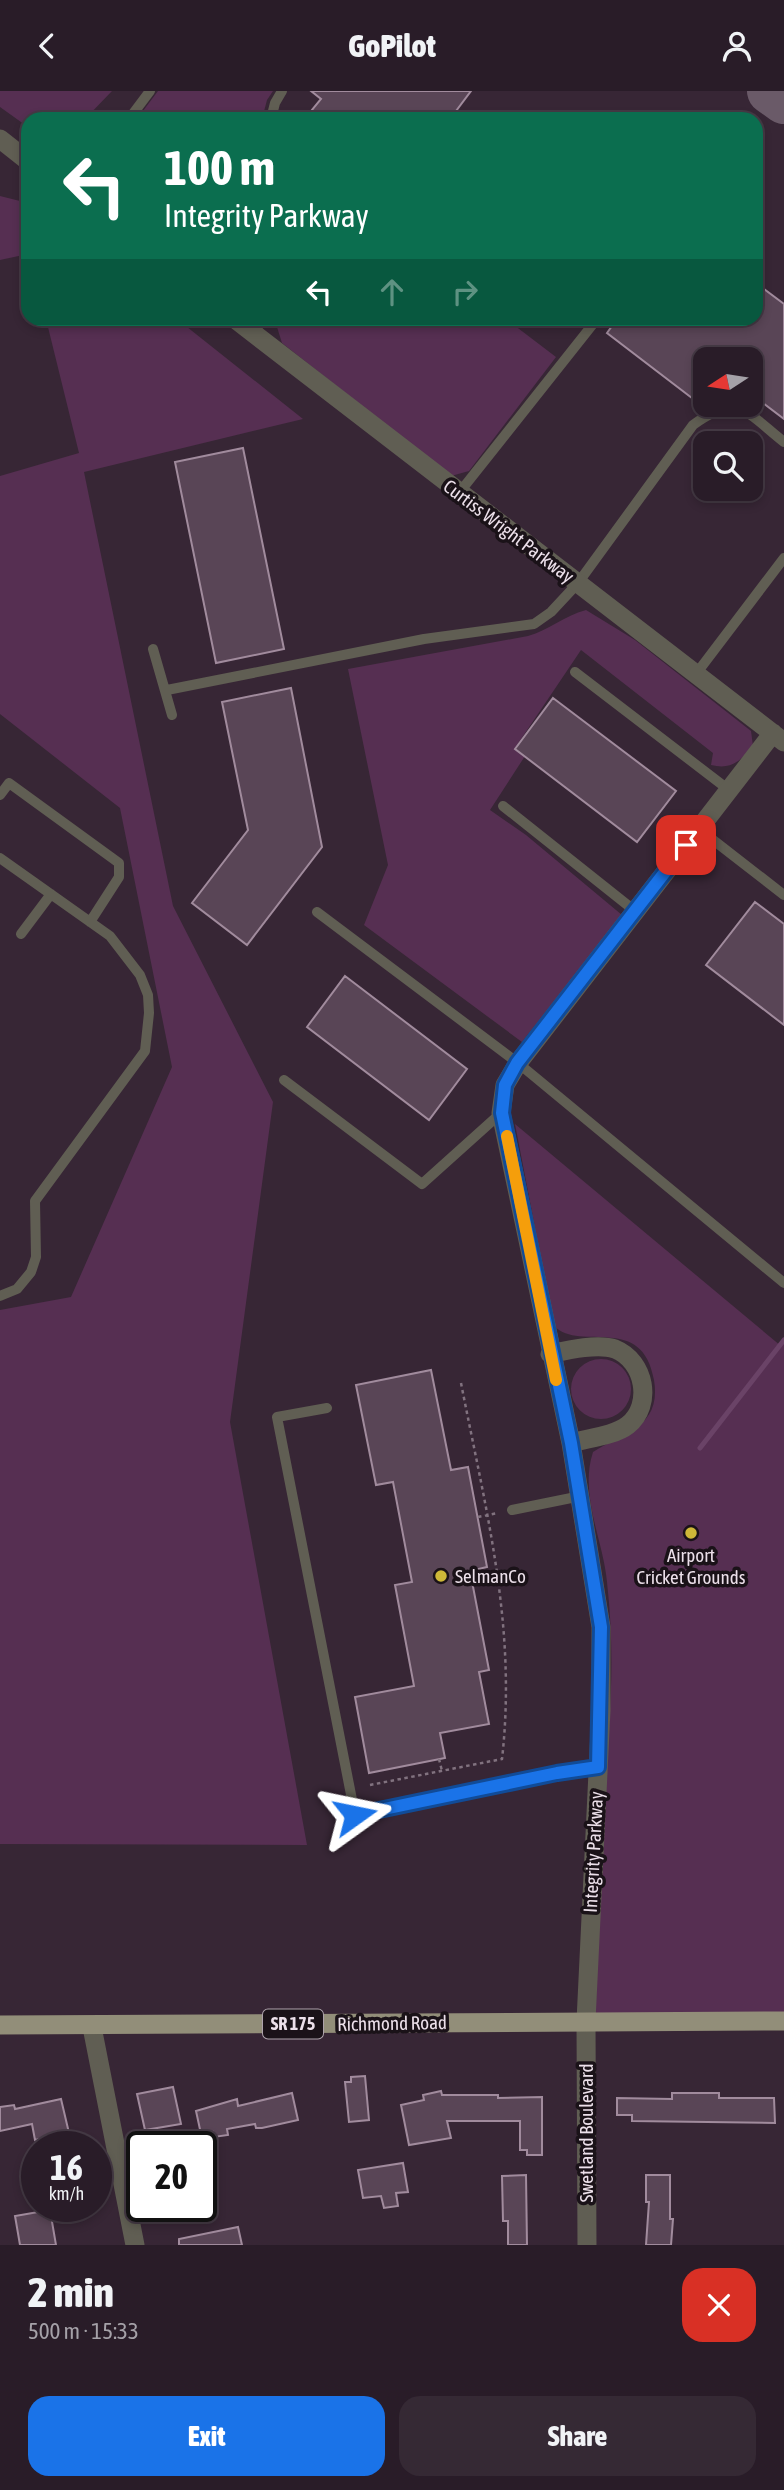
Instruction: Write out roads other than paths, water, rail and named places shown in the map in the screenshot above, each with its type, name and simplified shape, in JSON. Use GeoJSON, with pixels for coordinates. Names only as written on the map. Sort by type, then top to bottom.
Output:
{"type":"FeatureCollection","features":[{"type":"Feature","properties":{"kind":"main road","name":"Richmond Road"},"geometry":{"type":"LineString","coordinates":[[0,2025],[92,2027],[784,2021]]}},
{"type":"Feature","properties":{"kind":"street"},"geometry":{"type":"LineString","coordinates":[[0,139],[21,156]]}},
{"type":"Feature","properties":{"kind":"street","name":"Curtiss Wright Parkway"},"geometry":{"type":"LineString","coordinates":[[259,326],[459,493],[778,738]]}},
{"type":"Feature","properties":{"kind":"street","name":"Integrity Parkway"},"geometry":{"type":"LineString","coordinates":[[586,2021],[598,1767],[601,1627],[571,1443],[550,1354],[502,1113],[505,1085],[517,1063],[729,790],[778,738]]}},
{"type":"Feature","properties":{"kind":"street"},"geometry":{"type":"LineString","coordinates":[[550,1354],[569,1350],[613,1348],[632,1360],[641,1377],[643,1396],[638,1415],[626,1427],[571,1443]]}},
{"type":"Feature","properties":{"kind":"street","name":"Swetland Boulevard"},"geometry":{"type":"LineString","coordinates":[[586,2021],[587,2245]]}},
{"type":"Feature","properties":{"kind":"street"},"geometry":{"type":"LineString","coordinates":[[92,2027],[135,2245]]}},
{"type":"Feature","properties":{"kind":"lane"},"geometry":{"type":"LineString","coordinates":[[134,112],[150,91]]}},
{"type":"Feature","properties":{"kind":"lane"},"geometry":{"type":"LineString","coordinates":[[273,112],[282,91]]}},
{"type":"Feature","properties":{"kind":"lane"},"geometry":{"type":"LineString","coordinates":[[459,493],[591,326]]}},
{"type":"Feature","properties":{"kind":"lane"},"geometry":{"type":"LineString","coordinates":[[167,690],[424,639],[534,624],[551,613],[578,583],[693,425],[705,416],[723,407],[741,408],[784,442]]}},
{"type":"Feature","properties":{"kind":"lane"},"geometry":{"type":"LineString","coordinates":[[696,674],[784,558]]}},
{"type":"Feature","properties":{"kind":"lane"},"geometry":{"type":"LineString","coordinates":[[153,649],[159,677],[167,690],[172,715]]}},
{"type":"Feature","properties":{"kind":"lane"},"geometry":{"type":"LineString","coordinates":[[575,672],[729,790]]}},
{"type":"Feature","properties":{"kind":"lane"},"geometry":{"type":"LineString","coordinates":[[0,795],[9,783],[119,863],[118,877],[90,922]]}},
{"type":"Feature","properties":{"kind":"lane"},"geometry":{"type":"LineString","coordinates":[[503,806],[635,911]]}},
{"type":"Feature","properties":{"kind":"lane"},"geometry":{"type":"LineString","coordinates":[[699,829],[784,895]]}},
{"type":"Feature","properties":{"kind":"lane"},"geometry":{"type":"LineString","coordinates":[[0,858],[110,936],[140,975],[148,995],[149,1013],[145,1051],[35,1201],[36,1257],[31,1272],[17,1289],[0,1296]]}},
{"type":"Feature","properties":{"kind":"lane"},"geometry":{"type":"LineString","coordinates":[[22,934],[51,894]]}},
{"type":"Feature","properties":{"kind":"lane"},"geometry":{"type":"LineString","coordinates":[[317,912],[517,1063],[784,1283]]}},
{"type":"Feature","properties":{"kind":"lane"},"geometry":{"type":"LineString","coordinates":[[284,1080],[422,1184],[502,1113]]}},
{"type":"Feature","properties":{"kind":"lane"},"geometry":{"type":"LineString","coordinates":[[327,1408],[277,1417],[355,1815],[598,1767]]}},
{"type":"Feature","properties":{"kind":"lane"},"geometry":{"type":"LineString","coordinates":[[512,1510],[581,1496]]}},
{"type":"Feature","properties":{"kind":"waterway"},"geometry":{"type":"LineString","coordinates":[[700,1448],[784,1340]]}},
{"type":"Feature","properties":{"kind":"place","name":"Airport Cricket Grounds"},"geometry":{"type":"Point","coordinates":[691,1533]}},
{"type":"Feature","properties":{"kind":"place","name":"SelmanCo"},"geometry":{"type":"Point","coordinates":[441,1576]}}]}
